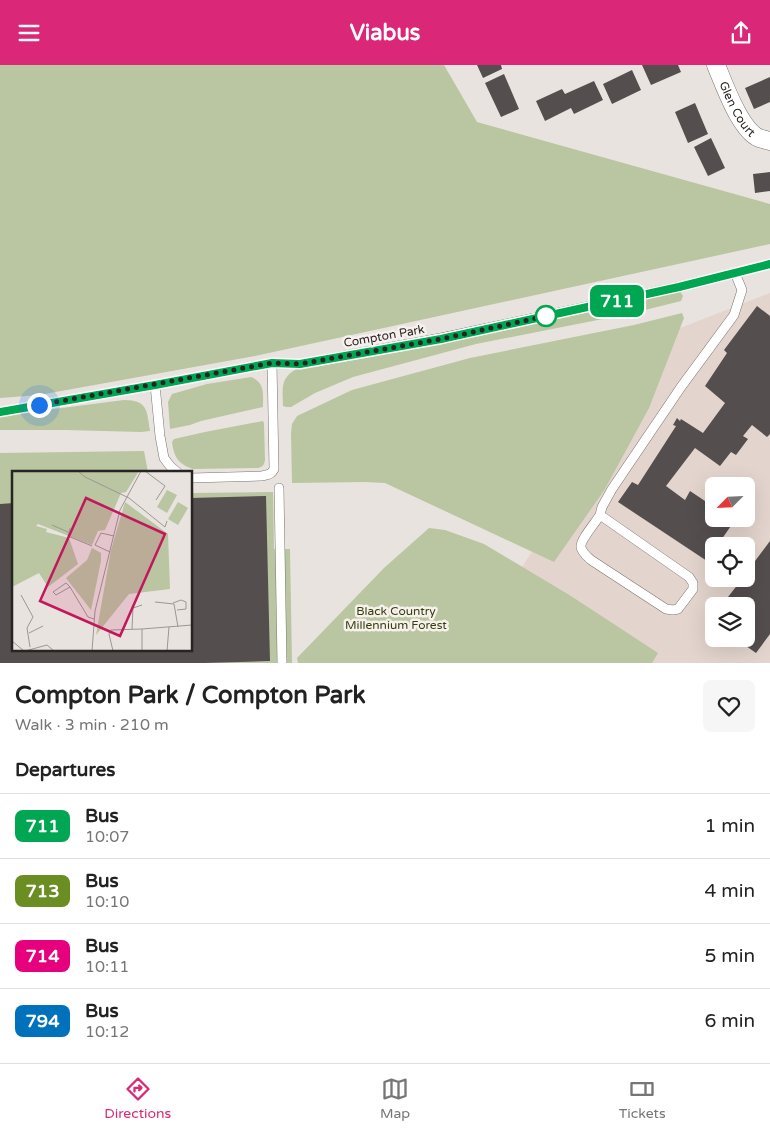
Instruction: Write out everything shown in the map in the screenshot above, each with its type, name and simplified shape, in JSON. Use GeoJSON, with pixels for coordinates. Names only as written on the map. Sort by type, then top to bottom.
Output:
{"type":"FeatureCollection","features":[{"type":"Feature","properties":{"kind":"street","name":"Glen Court"},"geometry":{"type":"LineString","coordinates":[[716,65],[740,119],[749,131],[758,138],[770,141]]}},
{"type":"Feature","properties":{"kind":"lane","name":"Compton Park"},"geometry":{"type":"LineString","coordinates":[[0,412],[272,363],[300,364],[441,339],[770,265]]}},
{"type":"Feature","properties":{"kind":"lane"},"geometry":{"type":"LineString","coordinates":[[600,515],[689,577],[693,583],[693,589],[678,609],[673,611],[666,609],[591,561],[584,554],[581,547],[582,542],[600,515],[602,507],[612,489],[680,387],[734,315],[742,290],[734,273]]}},
{"type":"Feature","properties":{"kind":"lane"},"geometry":{"type":"LineString","coordinates":[[192,477],[261,476],[272,473],[274,469],[272,363]]}},
{"type":"Feature","properties":{"kind":"lane"},"geometry":{"type":"LineString","coordinates":[[155,385],[164,457],[176,471]]}},
{"type":"Feature","properties":{"kind":"lane"},"geometry":{"type":"LineString","coordinates":[[279,488],[282,663]]}},
{"type":"Feature","properties":{"kind":"shaded area"},"geometry":{"type":"Polygon","coordinates":[[[770,293],[770,663],[528,663],[571,597],[522,567],[675,330],[770,293]]]}},
{"type":"Feature","properties":{"kind":"green space"},"geometry":{"type":"Polygon","coordinates":[[[0,65],[444,65],[477,122],[770,204],[770,244],[255,356],[39,395],[0,398],[0,65]]]}},
{"type":"Feature","properties":{"kind":"green space"},"geometry":{"type":"Polygon","coordinates":[[[680,291],[683,296],[681,301],[633,313],[476,344],[353,377],[315,393],[291,407],[283,406],[283,388],[286,378],[291,372],[299,368],[319,362],[358,358],[680,291]]]}},
{"type":"Feature","properties":{"kind":"green space"},"geometry":{"type":"Polygon","coordinates":[[[682,313],[684,318],[649,408],[605,489],[554,562],[385,483],[292,483],[291,433],[292,424],[297,416],[352,390],[470,358],[634,325],[682,313]]]}},
{"type":"Feature","properties":{"kind":"green space"},"geometry":{"type":"Polygon","coordinates":[[[251,377],[256,379],[261,385],[263,407],[170,429],[168,402],[172,394],[207,384],[251,377]]]}},
{"type":"Feature","properties":{"kind":"green space"},"geometry":{"type":"Polygon","coordinates":[[[124,400],[138,402],[145,408],[150,431],[0,430],[0,416],[124,400]]]}},
{"type":"Feature","properties":{"kind":"green space"},"geometry":{"type":"Polygon","coordinates":[[[263,421],[265,460],[260,468],[193,469],[180,462],[174,452],[172,442],[174,439],[263,421]]]}},
{"type":"Feature","properties":{"kind":"green space"},"geometry":{"type":"Polygon","coordinates":[[[144,451],[148,471],[12,471],[12,651],[192,651],[192,493],[273,492],[274,549],[290,549],[292,663],[0,663],[0,453],[144,451]]]}},
{"type":"Feature","properties":{"kind":"green space","name":"Black Country Millennium Forest"},"geometry":{"type":"Polygon","coordinates":[[[429,528],[445,530],[484,544],[571,596],[658,653],[652,663],[298,663],[297,658],[384,568],[429,528]]]}},
{"type":"Feature","properties":{"kind":"building"},"geometry":{"type":"Polygon","coordinates":[[[477,65],[501,65],[502,69],[483,78],[477,65]]]}},
{"type":"Feature","properties":{"kind":"building"},"geometry":{"type":"Polygon","coordinates":[[[642,65],[678,65],[681,72],[651,85],[642,65]]]}},
{"type":"Feature","properties":{"kind":"building"},"geometry":{"type":"Polygon","coordinates":[[[632,70],[641,90],[612,104],[603,84],[632,70]]]}},
{"type":"Feature","properties":{"kind":"building"},"geometry":{"type":"Polygon","coordinates":[[[504,74],[519,109],[501,117],[485,83],[504,74]]]}},
{"type":"Feature","properties":{"kind":"building"},"geometry":{"type":"Polygon","coordinates":[[[770,77],[770,102],[754,109],[745,88],[770,77]]]}},
{"type":"Feature","properties":{"kind":"building"},"geometry":{"type":"Polygon","coordinates":[[[594,81],[603,100],[574,114],[571,108],[545,121],[536,101],[562,89],[565,94],[594,81]]]}},
{"type":"Feature","properties":{"kind":"building"},"geometry":{"type":"Polygon","coordinates":[[[695,103],[708,134],[688,143],[675,112],[695,103]]]}},
{"type":"Feature","properties":{"kind":"building"},"geometry":{"type":"Polygon","coordinates":[[[711,138],[725,168],[708,176],[694,147],[711,138]]]}},
{"type":"Feature","properties":{"kind":"building"},"geometry":{"type":"Polygon","coordinates":[[[770,172],[770,191],[755,193],[753,174],[770,172]]]}},
{"type":"Feature","properties":{"kind":"building"},"geometry":{"type":"Polygon","coordinates":[[[757,306],[770,316],[770,434],[767,437],[752,425],[743,436],[748,439],[736,455],[731,452],[720,466],[695,448],[666,486],[685,500],[690,491],[705,501],[705,527],[730,527],[723,537],[705,537],[705,560],[618,502],[632,482],[638,485],[676,426],[673,425],[677,418],[703,433],[725,403],[705,386],[727,353],[724,350],[757,306]]]}},
{"type":"Feature","properties":{"kind":"building"},"geometry":{"type":"Polygon","coordinates":[[[266,496],[270,661],[204,663],[0,663],[0,504],[12,503],[12,651],[192,651],[192,498],[266,496]]]}},
{"type":"Feature","properties":{"kind":"building"},"geometry":{"type":"Polygon","coordinates":[[[770,541],[770,634],[756,653],[747,647],[755,647],[755,597],[728,597],[736,587],[755,587],[755,561],[770,541]]]}},
{"type":"Feature","properties":{"kind":"bus line","name":"711"},"geometry":{"type":"LineString","coordinates":[[0,412],[272,363],[300,364],[441,339],[679,287],[770,264]]}},
{"type":"Feature","properties":{"kind":"route"},"geometry":{"type":"LineString","coordinates":[[39,405],[272,363],[300,364],[441,339],[551,315],[546,316]]}}]}
